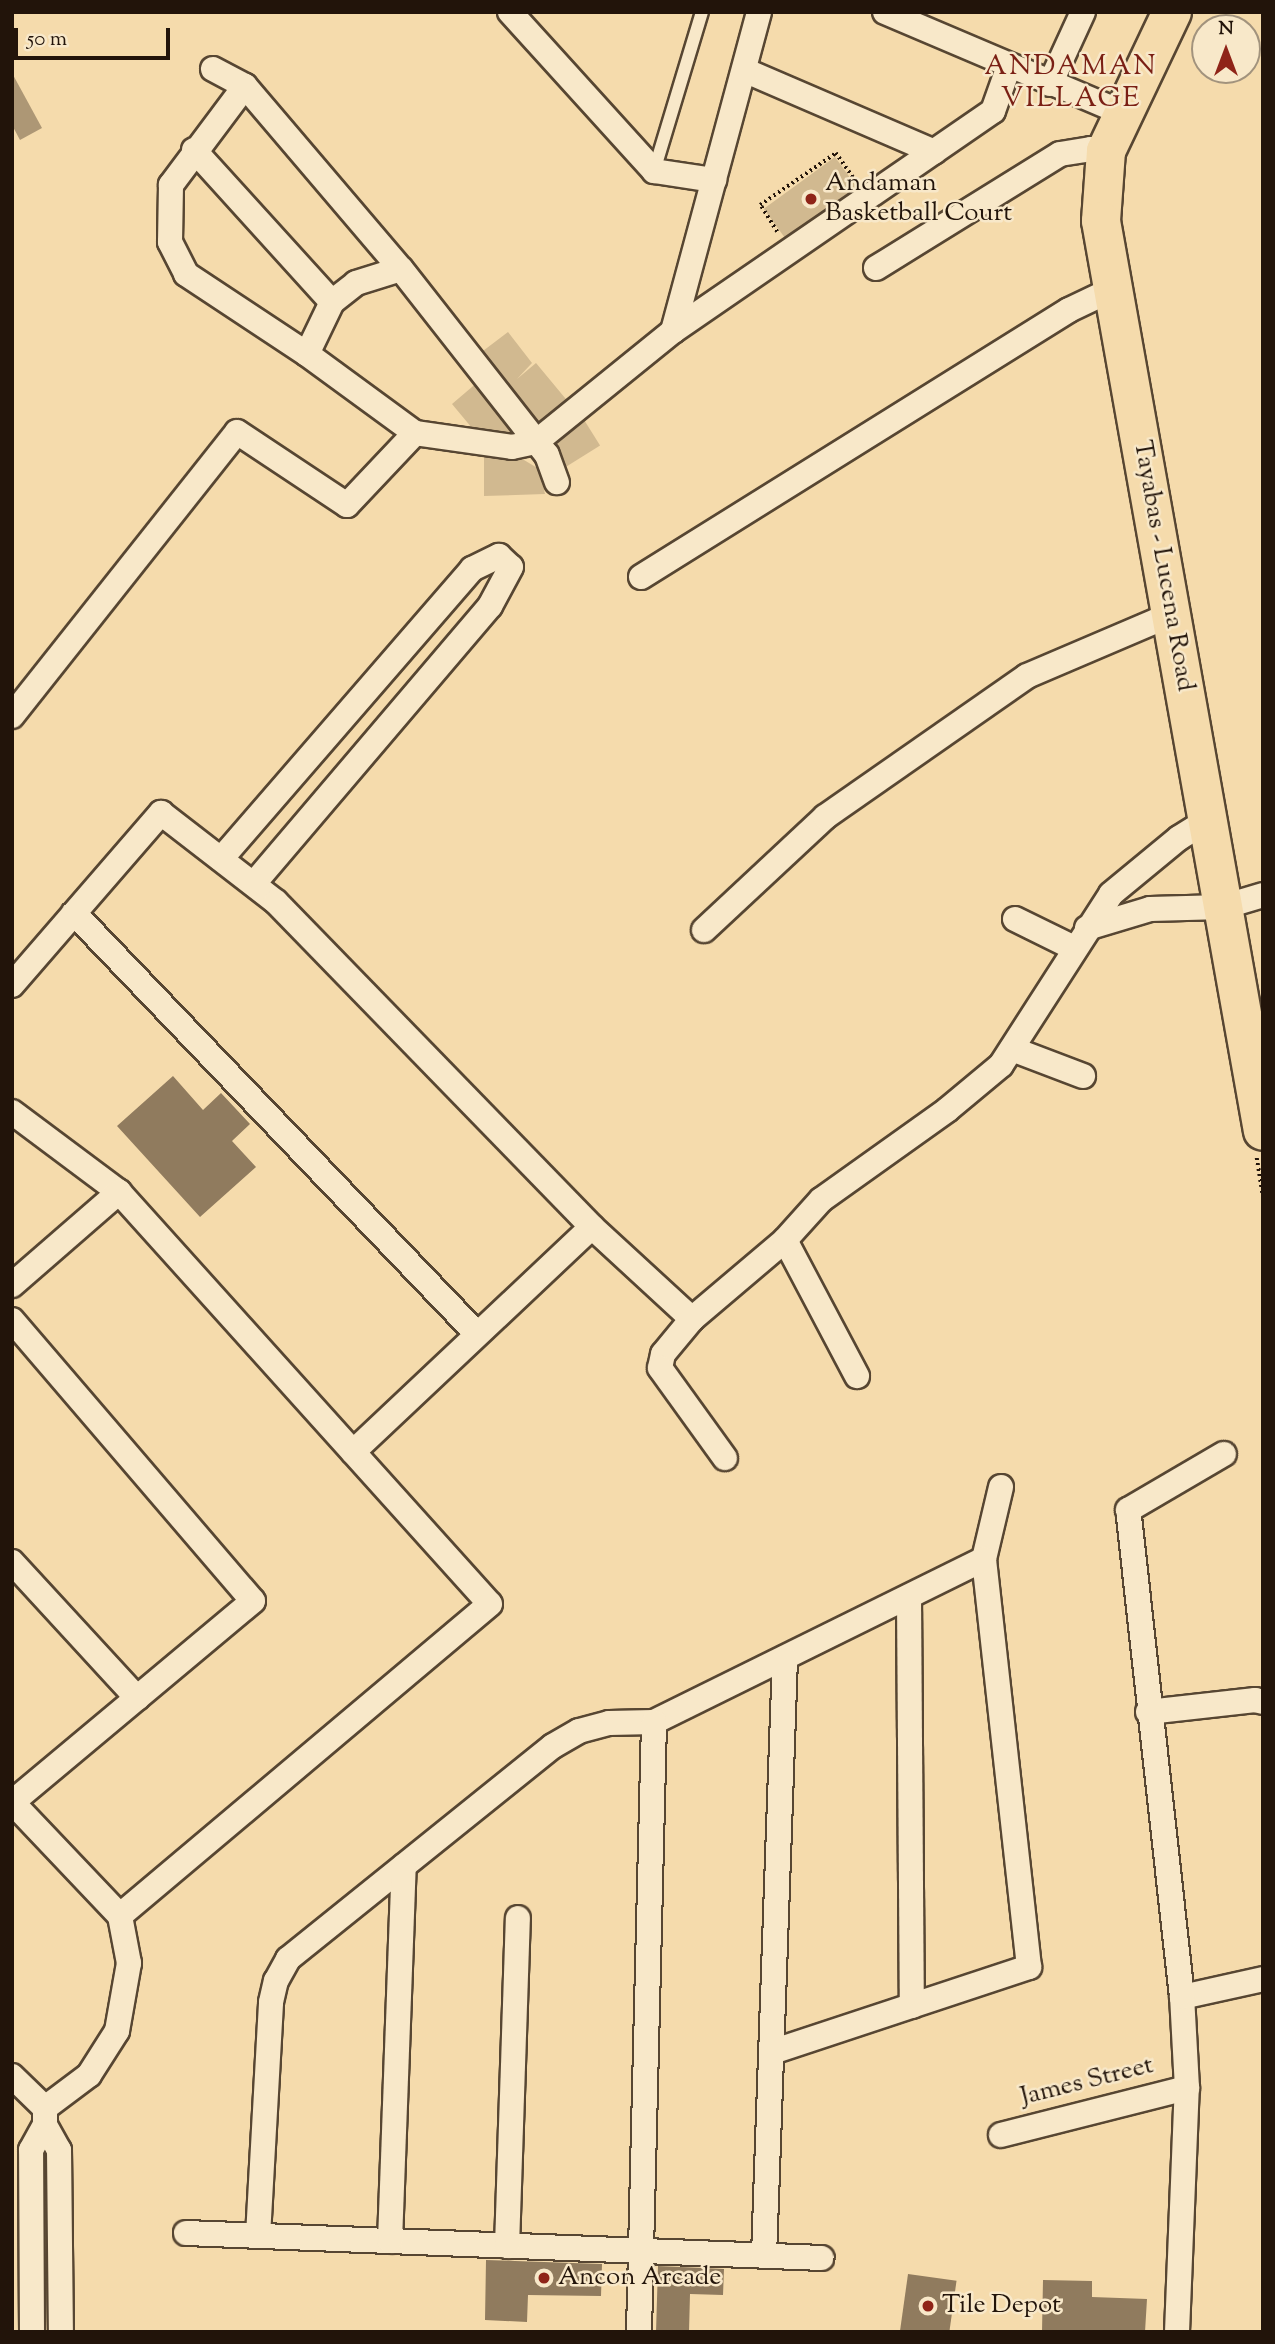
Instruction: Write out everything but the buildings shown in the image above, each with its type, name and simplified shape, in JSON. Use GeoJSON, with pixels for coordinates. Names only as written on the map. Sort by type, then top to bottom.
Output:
{"type":"FeatureCollection","features":[{"type":"Feature","properties":{"kind":"main road","name":"Tayabas - Lucena Road"},"geometry":{"type":"LineString","coordinates":[[1171,12],[1107,151],[1101,221],[1111,290],[1173,617],[1263,1131]]}},
{"type":"Feature","properties":{"kind":"street"},"geometry":{"type":"LineString","coordinates":[[510,12],[654,171],[714,180]]}},
{"type":"Feature","properties":{"kind":"street"},"geometry":{"type":"LineString","coordinates":[[673,331],[759,12]]}},
{"type":"Feature","properties":{"kind":"street"},"geometry":{"type":"LineString","coordinates":[[885,12],[1123,113]]}},
{"type":"Feature","properties":{"kind":"street"},"geometry":{"type":"LineString","coordinates":[[1050,84],[1083,12]]}},
{"type":"Feature","properties":{"kind":"street"},"geometry":{"type":"LineString","coordinates":[[245,86],[194,150],[171,185],[170,242],[186,274],[307,354],[415,433],[512,447],[536,442],[673,331],[993,111],[1009,66]]}},
{"type":"Feature","properties":{"kind":"street"},"geometry":{"type":"LineString","coordinates":[[213,69],[245,86],[401,269],[547,455],[557,482]]}},
{"type":"Feature","properties":{"kind":"street"},"geometry":{"type":"LineString","coordinates":[[744,70],[934,152]]}},
{"type":"Feature","properties":{"kind":"street"},"geometry":{"type":"LineString","coordinates":[[876,268],[1060,155],[1091,149],[1107,151]]}},
{"type":"Feature","properties":{"kind":"street"},"geometry":{"type":"LineString","coordinates":[[194,150],[332,302]]}},
{"type":"Feature","properties":{"kind":"street"},"geometry":{"type":"LineString","coordinates":[[307,354],[332,302],[356,282],[401,269]]}},
{"type":"Feature","properties":{"kind":"street"},"geometry":{"type":"LineString","coordinates":[[641,577],[1069,310],[1111,290]]}},
{"type":"Feature","properties":{"kind":"street"},"geometry":{"type":"LineString","coordinates":[[12,716],[237,432],[347,505],[415,433]]}},
{"type":"Feature","properties":{"kind":"street"},"geometry":{"type":"LineString","coordinates":[[221,859],[472,569],[499,556],[510,567],[490,606],[253,884]]}},
{"type":"Feature","properties":{"kind":"street"},"geometry":{"type":"LineString","coordinates":[[704,930],[825,817],[1027,676],[1158,620],[1173,617]]}},
{"type":"Feature","properties":{"kind":"street"},"geometry":{"type":"LineString","coordinates":[[12,985],[161,813],[276,902],[592,1227],[692,1320]]}},
{"type":"Feature","properties":{"kind":"street"},"geometry":{"type":"LineString","coordinates":[[725,1458],[660,1368],[663,1354],[692,1320],[785,1240],[821,1200],[947,1110],[1001,1065],[1080,938],[1111,894],[1179,838],[1208,820]]}},
{"type":"Feature","properties":{"kind":"street"},"geometry":{"type":"LineString","coordinates":[[1014,919],[1080,938],[1150,909],[1223,907],[1263,895]]}},
{"type":"Feature","properties":{"kind":"street"},"geometry":{"type":"LineString","coordinates":[[74,913],[477,1334]]}},
{"type":"Feature","properties":{"kind":"street"},"geometry":{"type":"LineString","coordinates":[[1012,1049],[1083,1076]]}},
{"type":"Feature","properties":{"kind":"street"},"geometry":{"type":"LineString","coordinates":[[12,1112],[120,1192],[490,1604],[120,1916]]}},
{"type":"Feature","properties":{"kind":"street"},"geometry":{"type":"LineString","coordinates":[[12,1285],[120,1192]]}},
{"type":"Feature","properties":{"kind":"street"},"geometry":{"type":"LineString","coordinates":[[353,1452],[592,1227]]}},
{"type":"Feature","properties":{"kind":"street"},"geometry":{"type":"LineString","coordinates":[[785,1240],[857,1376]]}},
{"type":"Feature","properties":{"kind":"street"},"geometry":{"type":"LineString","coordinates":[[12,1320],[253,1601],[12,1802],[120,1916],[129,1963],[117,2031],[89,2075],[45,2116],[31,2150],[32,2332]]}},
{"type":"Feature","properties":{"kind":"street"},"geometry":{"type":"LineString","coordinates":[[1177,2332],[1187,2088],[1182,1997],[1148,1712],[1128,1510],[1224,1454]]}},
{"type":"Feature","properties":{"kind":"street"},"geometry":{"type":"LineString","coordinates":[[772,2052],[1029,1967],[984,1559],[1001,1487]]}},
{"type":"Feature","properties":{"kind":"street"},"geometry":{"type":"LineString","coordinates":[[258,2236],[271,2002],[276,1981],[288,1959],[562,1741],[579,1731],[609,1723],[653,1722],[984,1559]]}},
{"type":"Feature","properties":{"kind":"street"},"geometry":{"type":"LineString","coordinates":[[12,1562],[137,1698]]}},
{"type":"Feature","properties":{"kind":"street"},"geometry":{"type":"LineString","coordinates":[[909,1598],[912,2006]]}},
{"type":"Feature","properties":{"kind":"street"},"geometry":{"type":"LineString","coordinates":[[764,2256],[785,1658]]}},
{"type":"Feature","properties":{"kind":"street"},"geometry":{"type":"LineString","coordinates":[[1148,1712],[1255,1700],[1263,1702]]}},
{"type":"Feature","properties":{"kind":"street"},"geometry":{"type":"LineString","coordinates":[[639,2332],[653,1722]]}},
{"type":"Feature","properties":{"kind":"street"},"geometry":{"type":"LineString","coordinates":[[390,2241],[404,1866]]}},
{"type":"Feature","properties":{"kind":"street"},"geometry":{"type":"LineString","coordinates":[[507,2246],[518,1918]]}},
{"type":"Feature","properties":{"kind":"street"},"geometry":{"type":"LineString","coordinates":[[1182,1997],[1263,1979]]}},
{"type":"Feature","properties":{"kind":"street"},"geometry":{"type":"LineString","coordinates":[[12,2076],[45,2116],[59,2150],[61,2332]]}},
{"type":"Feature","properties":{"kind":"street","name":"James Street"},"geometry":{"type":"LineString","coordinates":[[1001,2135],[1187,2088]]}},
{"type":"Feature","properties":{"kind":"street"},"geometry":{"type":"LineString","coordinates":[[186,2233],[822,2258]]}},
{"type":"Feature","properties":{"kind":"lane"},"geometry":{"type":"LineString","coordinates":[[654,171],[702,12]]}},
{"type":"Feature","properties":{"kind":"path"},"geometry":{"type":"LineString","coordinates":[[789,251],[760,205],[825,160],[836,153],[868,197]]}},
{"type":"Feature","properties":{"kind":"shaded area"},"geometry":{"type":"Polygon","coordinates":[[[12,73],[42,128],[20,140],[12,125],[12,73]]]}},
{"type":"Feature","properties":{"kind":"shaded area","name":"Andaman Basketball Court"},"geometry":{"type":"Polygon","coordinates":[[[835,157],[859,190],[788,242],[764,209],[835,157]]]}},
{"type":"Feature","properties":{"kind":"shaded area"},"geometry":{"type":"Polygon","coordinates":[[[508,332],[532,363],[517,379],[536,363],[570,404],[533,432],[475,357],[508,332]]]}},
{"type":"Feature","properties":{"kind":"shaded area"},"geometry":{"type":"Polygon","coordinates":[[[479,381],[533,439],[472,437],[472,428],[452,404],[479,381]]]}},
{"type":"Feature","properties":{"kind":"shaded area"},"geometry":{"type":"Polygon","coordinates":[[[581,415],[600,446],[565,467],[546,437],[581,415]]]}},
{"type":"Feature","properties":{"kind":"shaded area"},"geometry":{"type":"Polygon","coordinates":[[[484,456],[524,460],[539,469],[545,494],[484,496],[484,456]]]}},
{"type":"Feature","properties":{"kind":"place","name":"Andaman Basketball Court"},"geometry":{"type":"Point","coordinates":[811,199]}},
{"type":"Feature","properties":{"kind":"place","name":"Ancon Arcade"},"geometry":{"type":"Point","coordinates":[544,2278]}},
{"type":"Feature","properties":{"kind":"place","name":"Tile Depot"},"geometry":{"type":"Point","coordinates":[928,2306]}},
{"type":"Feature","properties":{"kind":"district","name":"ANDAMAN VILLAGE"},"geometry":{"type":"Point","coordinates":[1071,83]}}]}
